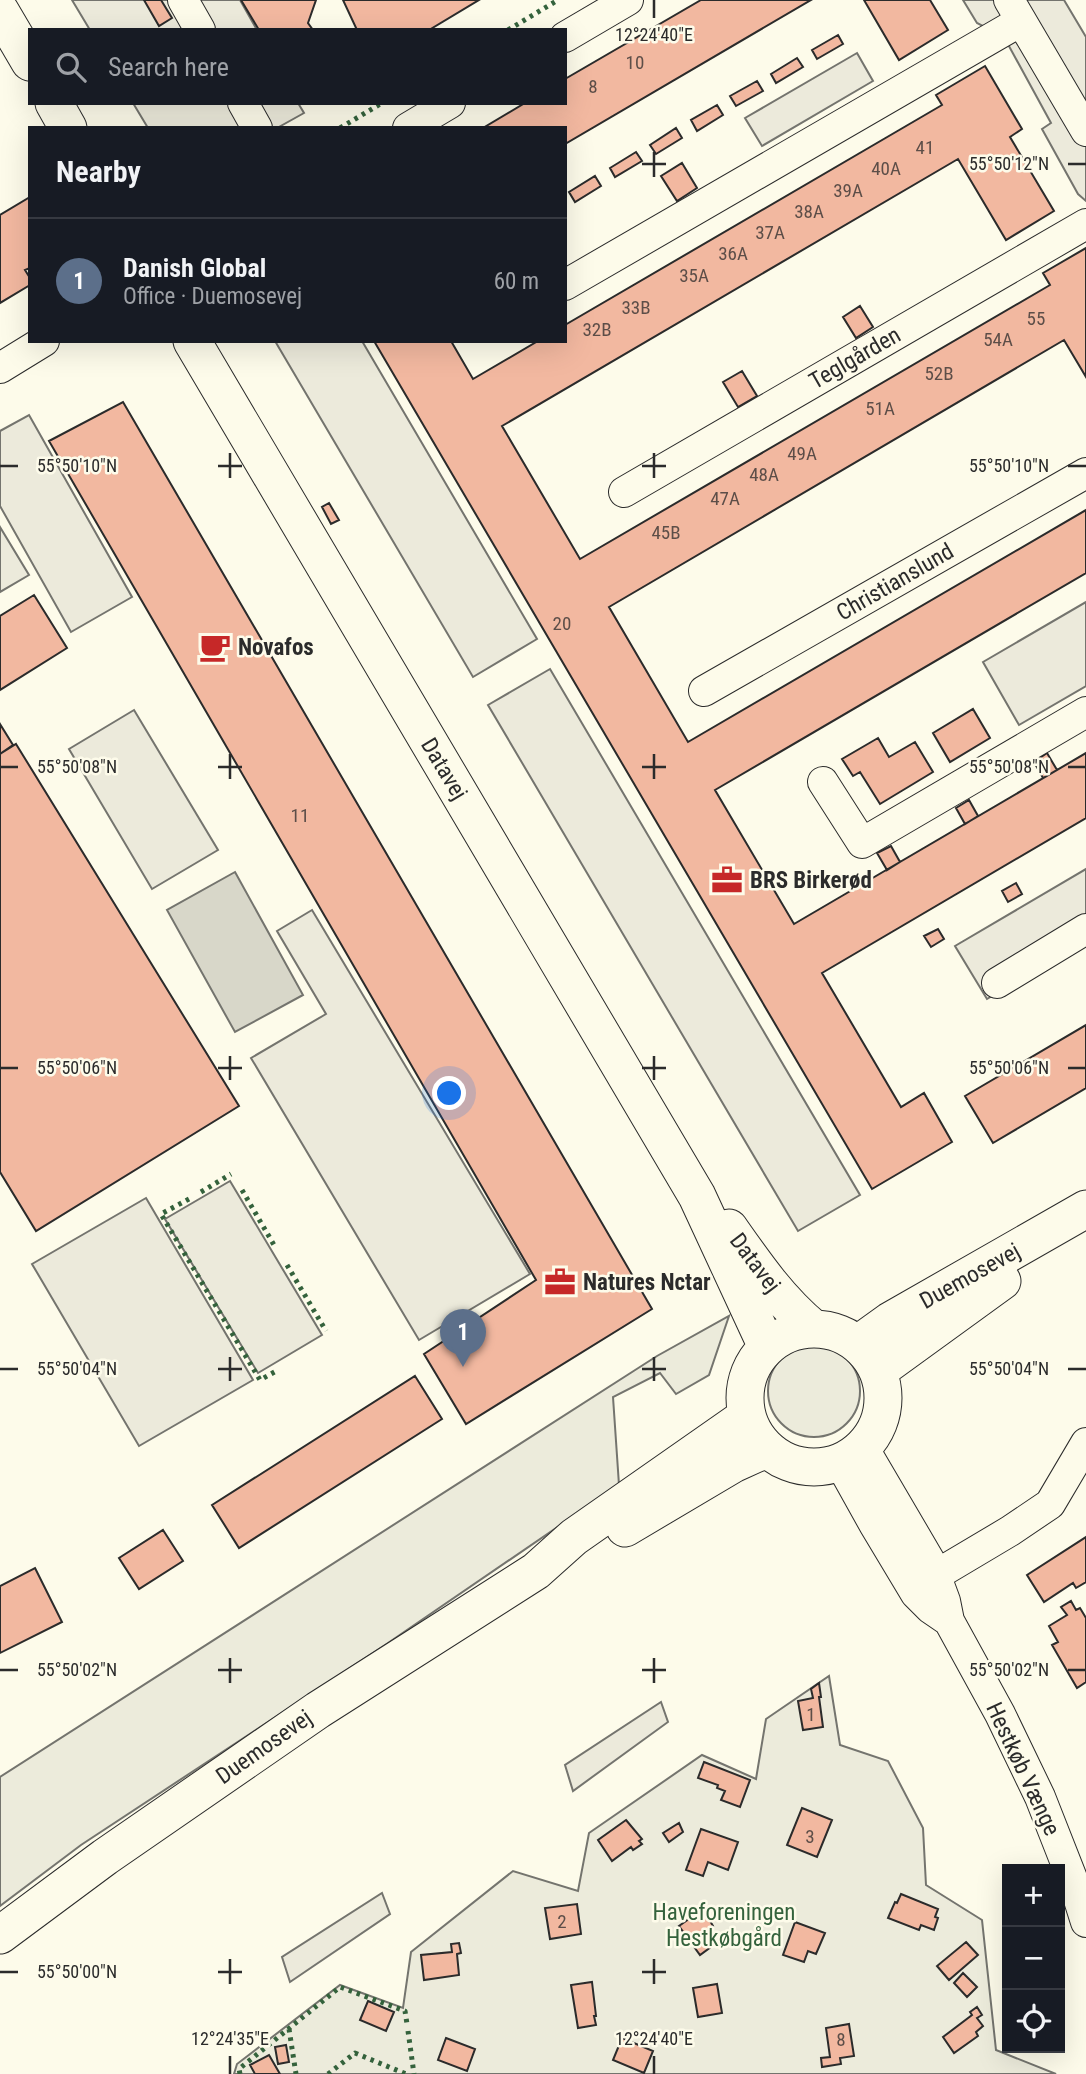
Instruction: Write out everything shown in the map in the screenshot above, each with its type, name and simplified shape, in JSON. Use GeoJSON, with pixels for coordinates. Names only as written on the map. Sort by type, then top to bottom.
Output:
{"type":"FeatureCollection","features":[{"type":"Feature","properties":{"kind":"street"},"geometry":{"type":"LineString","coordinates":[[183,0],[199,28]]}},
{"type":"Feature","properties":{"kind":"street"},"geometry":{"type":"LineString","coordinates":[[567,36],[628,0]]}},
{"type":"Feature","properties":{"kind":"street"},"geometry":{"type":"LineString","coordinates":[[567,284],[1015,10],[1086,131]]}},
{"type":"Feature","properties":{"kind":"street"},"geometry":{"type":"LineString","coordinates":[[0,11],[28,59]]}},
{"type":"Feature","properties":{"kind":"street"},"geometry":{"type":"LineString","coordinates":[[55,105],[67,126]]}},
{"type":"Feature","properties":{"kind":"street"},"geometry":{"type":"LineString","coordinates":[[244,105],[256,126]]}},
{"type":"Feature","properties":{"kind":"street"},"geometry":{"type":"LineString","coordinates":[[411,126],[447,105]]}},
{"type":"Feature","properties":{"kind":"street","name":"Teglgården"},"geometry":{"type":"LineString","coordinates":[[624,492],[1086,225]]}},
{"type":"Feature","properties":{"kind":"street"},"geometry":{"type":"LineString","coordinates":[[0,368],[41,343]]}},
{"type":"Feature","properties":{"kind":"street","name":"Datavej"},"geometry":{"type":"LineString","coordinates":[[193,343],[697,1196],[767,1347]]}},
{"type":"Feature","properties":{"kind":"street","name":"Christianslund"},"geometry":{"type":"LineString","coordinates":[[704,691],[1086,473]]}},
{"type":"Feature","properties":{"kind":"street"},"geometry":{"type":"LineString","coordinates":[[823,782],[863,844],[1086,712]]}},
{"type":"Feature","properties":{"kind":"street"},"geometry":{"type":"LineString","coordinates":[[997,983],[1086,929]]}},
{"type":"Feature","properties":{"kind":"street","name":"Datavej"},"geometry":{"type":"LineString","coordinates":[[697,1196],[720,1216],[792,1311],[814,1329]]}},
{"type":"Feature","properties":{"kind":"street","name":"Duemosevej"},"geometry":{"type":"LineString","coordinates":[[868,1357],[1062,1237],[1076,1215]]}},
{"type":"Feature","properties":{"kind":"street"},"geometry":{"type":"LineString","coordinates":[[814,1329],[833,1331],[846,1336],[868,1357],[882,1385],[883,1407],[877,1429],[852,1455],[821,1468],[801,1467],[766,1449],[754,1434],[744,1401],[749,1371],[767,1347],[780,1337],[814,1329]]}},
{"type":"Feature","properties":{"kind":"street","name":"Duemosevej"},"geometry":{"type":"LineString","coordinates":[[0,1935],[105,1857],[318,1710],[536,1570],[575,1537],[747,1416]]}},
{"type":"Feature","properties":{"kind":"street","name":"Duemosevej"},"geometry":{"type":"LineString","coordinates":[[536,1570],[580,1555],[733,1464],[766,1449]]}},
{"type":"Feature","properties":{"kind":"street"},"geometry":{"type":"LineString","coordinates":[[936,1575],[1050,1504],[1084,1453]]}},
{"type":"Feature","properties":{"kind":"street","name":"Hestkøb Vænge"},"geometry":{"type":"LineString","coordinates":[[852,1455],[936,1575],[949,1621],[1000,1714],[1040,1797],[1086,1922]]}},
{"type":"Feature","properties":{"kind":"street","name":"Hestkøb Vænge"},"geometry":{"type":"LineString","coordinates":[[852,1455],[916,1594],[949,1621]]}},
{"type":"Feature","properties":{"kind":"green space"},"geometry":{"type":"Polygon","coordinates":[[[729,1316],[709,1375],[676,1394],[660,1373],[613,1397],[619,1485],[388,1643],[81,1845],[0,1906],[0,1777],[657,1356],[729,1316]]]}},
{"type":"Feature","properties":{"kind":"green space"},"geometry":{"type":"Polygon","coordinates":[[[814,1345],[832,1348],[847,1358],[857,1373],[860,1391],[857,1409],[847,1424],[832,1434],[814,1437],[796,1434],[781,1424],[771,1409],[768,1391],[771,1373],[781,1358],[796,1348],[814,1345]]]}},
{"type":"Feature","properties":{"kind":"green space","name":"Haveforeningen Hestkøbgård"},"geometry":{"type":"Polygon","coordinates":[[[829,1676],[840,1745],[888,1761],[923,1828],[926,1885],[982,1920],[996,2050],[1056,2074],[234,2074],[237,2064],[340,1985],[403,2008],[411,1952],[513,1871],[578,1891],[589,1833],[702,1755],[756,1779],[766,1719],[829,1676]]]}},
{"type":"Feature","properties":{"kind":"shaded area"},"geometry":{"type":"Polygon","coordinates":[[[72,0],[240,0],[256,28],[89,28],[72,0]]]}},
{"type":"Feature","properties":{"kind":"shaded area"},"geometry":{"type":"Polygon","coordinates":[[[963,0],[1064,0],[1086,37],[1086,201],[1078,194],[1042,129],[1051,123],[1004,37],[977,23],[963,0]]]}},
{"type":"Feature","properties":{"kind":"shaded area"},"geometry":{"type":"Polygon","coordinates":[[[857,53],[873,81],[762,146],[745,118],[857,53]]]}},
{"type":"Feature","properties":{"kind":"shaded area"},"geometry":{"type":"Polygon","coordinates":[[[134,105],[299,105],[304,113],[281,126],[147,126],[134,105]]]}},
{"type":"Feature","properties":{"kind":"shaded area"},"geometry":{"type":"Polygon","coordinates":[[[276,343],[363,343],[537,639],[473,677],[276,343]]]}},
{"type":"Feature","properties":{"kind":"shaded area"},"geometry":{"type":"Polygon","coordinates":[[[29,415],[132,597],[71,632],[0,506],[0,431],[29,415]]]}},
{"type":"Feature","properties":{"kind":"shaded area"},"geometry":{"type":"Polygon","coordinates":[[[0,527],[29,575],[0,592],[0,527]]]}},
{"type":"Feature","properties":{"kind":"shaded area"},"geometry":{"type":"Polygon","coordinates":[[[1086,602],[1086,686],[1019,725],[983,662],[1086,602]]]}},
{"type":"Feature","properties":{"kind":"shaded area"},"geometry":{"type":"Polygon","coordinates":[[[550,669],[860,1195],[798,1231],[488,705],[550,669]]]}},
{"type":"Feature","properties":{"kind":"shaded area"},"geometry":{"type":"Polygon","coordinates":[[[134,710],[218,850],[152,889],[69,749],[134,710]]]}},
{"type":"Feature","properties":{"kind":"shaded area"},"geometry":{"type":"Polygon","coordinates":[[[1086,869],[1086,941],[987,999],[955,946],[1086,869]]]}},
{"type":"Feature","properties":{"kind":"shaded area"},"geometry":{"type":"Polygon","coordinates":[[[235,872],[303,995],[235,1032],[167,910],[235,872]]]}},
{"type":"Feature","properties":{"kind":"shaded area"},"geometry":{"type":"Polygon","coordinates":[[[312,910],[530,1274],[419,1340],[251,1058],[326,1014],[277,931],[312,910]]]}},
{"type":"Feature","properties":{"kind":"shaded area"},"geometry":{"type":"Polygon","coordinates":[[[230,1181],[322,1335],[258,1373],[165,1219],[230,1181]]]}},
{"type":"Feature","properties":{"kind":"shaded area"},"geometry":{"type":"Polygon","coordinates":[[[146,1198],[253,1380],[139,1446],[32,1264],[146,1198]]]}},
{"type":"Feature","properties":{"kind":"shaded area"},"geometry":{"type":"Polygon","coordinates":[[[661,1702],[668,1722],[573,1791],[565,1765],[661,1702]]]}},
{"type":"Feature","properties":{"kind":"shaded area"},"geometry":{"type":"Polygon","coordinates":[[[382,1893],[390,1914],[290,1982],[282,1957],[382,1893]]]}},
{"type":"Feature","properties":{"kind":"building"},"geometry":{"type":"Polygon","coordinates":[[[144,0],[161,0],[172,18],[159,26],[144,0]]]}},
{"type":"Feature","properties":{"kind":"building"},"geometry":{"type":"Polygon","coordinates":[[[241,0],[316,0],[308,23],[312,28],[258,28],[241,0]]]}},
{"type":"Feature","properties":{"kind":"building"},"geometry":{"type":"Polygon","coordinates":[[[343,0],[479,0],[432,28],[356,28],[343,0]]]}},
{"type":"Feature","properties":{"kind":"building"},"geometry":{"type":"Polygon","coordinates":[[[701,0],[811,0],[567,143],[567,126],[486,126],[522,105],[567,105],[567,78],[701,0]]]}},
{"type":"Feature","properties":{"kind":"building"},"geometry":{"type":"Polygon","coordinates":[[[864,0],[930,0],[948,30],[899,60],[864,0]]]}},
{"type":"Feature","properties":{"kind":"building"},"geometry":{"type":"Polygon","coordinates":[[[838,35],[843,44],[817,59],[812,50],[838,35]]]}},
{"type":"Feature","properties":{"kind":"building"},"geometry":{"type":"Polygon","coordinates":[[[797,58],[803,67],[776,83],[771,74],[797,58]]]}},
{"type":"Feature","properties":{"kind":"building"},"geometry":{"type":"Polygon","coordinates":[[[985,66],[1022,129],[1010,137],[1054,211],[1006,240],[958,159],[502,426],[580,559],[1050,285],[1043,273],[1086,248],[1086,377],[1064,340],[609,607],[688,742],[1086,510],[1086,573],[715,790],[794,924],[1086,753],[1086,818],[822,973],[901,1107],[924,1093],[952,1142],[872,1189],[375,343],[452,343],[473,379],[535,343],[567,343],[567,324],[942,105],[936,95],[985,66]]]}},
{"type":"Feature","properties":{"kind":"building"},"geometry":{"type":"Polygon","coordinates":[[[757,81],[763,91],[736,106],[730,96],[757,81]]]}},
{"type":"Feature","properties":{"kind":"building"},"geometry":{"type":"Polygon","coordinates":[[[717,105],[723,115],[697,131],[691,120],[717,105]]]}},
{"type":"Feature","properties":{"kind":"building"},"geometry":{"type":"Polygon","coordinates":[[[676,128],[682,138],[656,154],[650,145],[676,128]]]}},
{"type":"Feature","properties":{"kind":"building"},"geometry":{"type":"Polygon","coordinates":[[[636,152],[642,161],[615,177],[610,168],[636,152]]]}},
{"type":"Feature","properties":{"kind":"building"},"geometry":{"type":"Polygon","coordinates":[[[682,163],[697,188],[677,201],[661,176],[682,163]]]}},
{"type":"Feature","properties":{"kind":"building"},"geometry":{"type":"Polygon","coordinates":[[[595,176],[601,186],[575,202],[569,192],[595,176]]]}},
{"type":"Feature","properties":{"kind":"building"},"geometry":{"type":"Polygon","coordinates":[[[28,198],[28,269],[25,270],[28,286],[0,303],[0,215],[28,198]]]}},
{"type":"Feature","properties":{"kind":"building"},"geometry":{"type":"Polygon","coordinates":[[[860,306],[873,327],[856,338],[843,317],[860,306]]]}},
{"type":"Feature","properties":{"kind":"building"},"geometry":{"type":"Polygon","coordinates":[[[742,371],[757,396],[738,407],[723,382],[742,371]]]}},
{"type":"Feature","properties":{"kind":"building"},"geometry":{"type":"Polygon","coordinates":[[[123,402],[652,1309],[466,1424],[424,1354],[536,1280],[49,441],[123,402]]]}},
{"type":"Feature","properties":{"kind":"building"},"geometry":{"type":"Polygon","coordinates":[[[329,503],[339,520],[331,524],[322,507],[329,503]]]}},
{"type":"Feature","properties":{"kind":"building"},"geometry":{"type":"Polygon","coordinates":[[[34,595],[67,648],[0,690],[0,616],[34,595]]]}},
{"type":"Feature","properties":{"kind":"building"},"geometry":{"type":"Polygon","coordinates":[[[973,709],[990,738],[950,762],[933,733],[973,709]]]}},
{"type":"Feature","properties":{"kind":"building"},"geometry":{"type":"Polygon","coordinates":[[[0,724],[13,745],[0,754],[0,724]]]}},
{"type":"Feature","properties":{"kind":"building"},"geometry":{"type":"Polygon","coordinates":[[[878,738],[889,757],[915,742],[933,772],[880,804],[860,772],[853,776],[842,759],[878,738]]]}},
{"type":"Feature","properties":{"kind":"building"},"geometry":{"type":"Polygon","coordinates":[[[16,744],[239,1106],[36,1231],[0,1172],[0,754],[16,744]]]}},
{"type":"Feature","properties":{"kind":"building"},"geometry":{"type":"Polygon","coordinates":[[[1047,753],[1057,770],[1043,778],[1034,762],[1047,753]]]}},
{"type":"Feature","properties":{"kind":"building"},"geometry":{"type":"Polygon","coordinates":[[[969,800],[978,816],[965,824],[956,808],[969,800]]]}},
{"type":"Feature","properties":{"kind":"building"},"geometry":{"type":"Polygon","coordinates":[[[891,846],[900,862],[887,870],[877,853],[891,846]]]}},
{"type":"Feature","properties":{"kind":"building"},"geometry":{"type":"Polygon","coordinates":[[[1016,883],[1022,894],[1008,902],[1002,891],[1016,883]]]}},
{"type":"Feature","properties":{"kind":"building"},"geometry":{"type":"Polygon","coordinates":[[[938,929],[944,939],[931,947],[924,936],[938,929]]]}},
{"type":"Feature","properties":{"kind":"building"},"geometry":{"type":"Polygon","coordinates":[[[1086,1025],[1086,1088],[993,1143],[965,1096],[1086,1025]]]}},
{"type":"Feature","properties":{"kind":"building"},"geometry":{"type":"Polygon","coordinates":[[[415,1376],[442,1419],[239,1548],[212,1505],[415,1376]]]}},
{"type":"Feature","properties":{"kind":"building"},"geometry":{"type":"Polygon","coordinates":[[[163,1530],[183,1561],[139,1589],[119,1558],[163,1530]]]}},
{"type":"Feature","properties":{"kind":"building"},"geometry":{"type":"Polygon","coordinates":[[[1086,1537],[1086,1582],[1076,1588],[1073,1583],[1044,1602],[1027,1575],[1086,1537]]]}},
{"type":"Feature","properties":{"kind":"building"},"geometry":{"type":"Polygon","coordinates":[[[35,1568],[62,1622],[0,1653],[0,1586],[35,1568]]]}},
{"type":"Feature","properties":{"kind":"building"},"geometry":{"type":"Polygon","coordinates":[[[1071,1601],[1076,1610],[1080,1608],[1086,1618],[1086,1682],[1077,1688],[1052,1645],[1058,1642],[1049,1626],[1067,1615],[1061,1607],[1071,1601]]]}},
{"type":"Feature","properties":{"kind":"building"},"geometry":{"type":"Polygon","coordinates":[[[819,1683],[823,1727],[803,1730],[798,1701],[813,1698],[811,1689],[819,1683]]]}},
{"type":"Feature","properties":{"kind":"building"},"geometry":{"type":"Polygon","coordinates":[[[704,1762],[750,1780],[740,1807],[721,1800],[725,1791],[717,1788],[718,1785],[698,1778],[704,1762]]]}},
{"type":"Feature","properties":{"kind":"building"},"geometry":{"type":"Polygon","coordinates":[[[802,1808],[832,1820],[817,1857],[787,1845],[802,1808]]]}},
{"type":"Feature","properties":{"kind":"building"},"geometry":{"type":"Polygon","coordinates":[[[626,1820],[642,1839],[639,1841],[642,1844],[633,1850],[631,1847],[612,1861],[598,1840],[626,1820]]]}},
{"type":"Feature","properties":{"kind":"building"},"geometry":{"type":"Polygon","coordinates":[[[679,1823],[683,1832],[669,1842],[663,1833],[679,1823]]]}},
{"type":"Feature","properties":{"kind":"building"},"geometry":{"type":"Polygon","coordinates":[[[701,1829],[738,1842],[728,1870],[708,1862],[703,1876],[686,1870],[701,1829]]]}},
{"type":"Feature","properties":{"kind":"building"},"geometry":{"type":"Polygon","coordinates":[[[901,1894],[938,1909],[934,1930],[921,1925],[919,1930],[888,1918],[901,1894]]]}},
{"type":"Feature","properties":{"kind":"building"},"geometry":{"type":"Polygon","coordinates":[[[577,1904],[581,1934],[550,1939],[545,1908],[577,1904]]]}},
{"type":"Feature","properties":{"kind":"building"},"geometry":{"type":"Polygon","coordinates":[[[703,1909],[713,1926],[705,1932],[715,1944],[700,1955],[679,1926],[703,1909]]]}},
{"type":"Feature","properties":{"kind":"building"},"geometry":{"type":"Polygon","coordinates":[[[795,1922],[825,1933],[816,1954],[808,1951],[804,1962],[783,1955],[795,1922]]]}},
{"type":"Feature","properties":{"kind":"building"},"geometry":{"type":"Polygon","coordinates":[[[966,1942],[978,1955],[949,1980],[937,1966],[966,1942]]]}},
{"type":"Feature","properties":{"kind":"building"},"geometry":{"type":"Polygon","coordinates":[[[459,1943],[459,1975],[424,1980],[421,1955],[452,1952],[451,1944],[459,1943]]]}},
{"type":"Feature","properties":{"kind":"building"},"geometry":{"type":"Polygon","coordinates":[[[963,1973],[977,1987],[967,1997],[954,1983],[963,1973]]]}},
{"type":"Feature","properties":{"kind":"building"},"geometry":{"type":"Polygon","coordinates":[[[592,1982],[596,2025],[578,2028],[571,1985],[592,1982]]]}},
{"type":"Feature","properties":{"kind":"building"},"geometry":{"type":"Polygon","coordinates":[[[717,1984],[722,2013],[698,2017],[693,1988],[717,1984]]]}},
{"type":"Feature","properties":{"kind":"building"},"geometry":{"type":"Polygon","coordinates":[[[368,2001],[394,2012],[386,2031],[360,2020],[368,2001]]]}},
{"type":"Feature","properties":{"kind":"building"},"geometry":{"type":"Polygon","coordinates":[[[977,2007],[982,2015],[977,2018],[983,2026],[976,2032],[978,2036],[954,2053],[943,2037],[972,2015],[970,2012],[977,2007]]]}},
{"type":"Feature","properties":{"kind":"building"},"geometry":{"type":"Polygon","coordinates":[[[849,2024],[854,2056],[840,2058],[841,2064],[822,2067],[821,2058],[830,2057],[826,2028],[849,2024]]]}},
{"type":"Feature","properties":{"kind":"building"},"geometry":{"type":"Polygon","coordinates":[[[446,2038],[475,2049],[467,2071],[438,2060],[446,2038]]]}},
{"type":"Feature","properties":{"kind":"building"},"geometry":{"type":"Polygon","coordinates":[[[622,2038],[653,2051],[644,2073],[613,2060],[622,2038]]]}},
{"type":"Feature","properties":{"kind":"building"},"geometry":{"type":"Polygon","coordinates":[[[286,2045],[289,2062],[278,2064],[275,2047],[286,2045]]]}},
{"type":"Feature","properties":{"kind":"building"},"geometry":{"type":"Polygon","coordinates":[[[269,2055],[280,2074],[255,2074],[250,2065],[269,2055]]]}},
{"type":"Feature","properties":{"kind":"hedge"},"geometry":{"type":"LineString","coordinates":[[511,28],[558,0]]}},
{"type":"Feature","properties":{"kind":"hedge"},"geometry":{"type":"LineString","coordinates":[[343,126],[379,105]]}},
{"type":"Feature","properties":{"kind":"hedge"},"geometry":{"type":"LineString","coordinates":[[201,1192],[231,1174]]}},
{"type":"Feature","properties":{"kind":"hedge"},"geometry":{"type":"LineString","coordinates":[[242,1190],[274,1245]]}},
{"type":"Feature","properties":{"kind":"hedge"},"geometry":{"type":"LineString","coordinates":[[189,1199],[161,1214],[260,1380],[278,1370]]}},
{"type":"Feature","properties":{"kind":"hedge"},"geometry":{"type":"LineString","coordinates":[[287,1265],[326,1331]]}},
{"type":"Feature","properties":{"kind":"hedge"},"geometry":{"type":"LineString","coordinates":[[240,2074],[239,2069],[340,1987],[405,2011],[407,2024]]}},
{"type":"Feature","properties":{"kind":"hedge"},"geometry":{"type":"LineString","coordinates":[[289,2029],[296,2074]]}},
{"type":"Feature","properties":{"kind":"hedge"},"geometry":{"type":"LineString","coordinates":[[408,2031],[414,2074]]}},
{"type":"Feature","properties":{"kind":"hedge"},"geometry":{"type":"LineString","coordinates":[[328,2074],[355,2053],[406,2074]]}},
{"type":"Feature","properties":{"kind":"place","name":"Novafos"},"geometry":{"type":"Point","coordinates":[215,647]}},
{"type":"Feature","properties":{"kind":"place","name":"BRS Birkerød"},"geometry":{"type":"Point","coordinates":[727,880]}},
{"type":"Feature","properties":{"kind":"place","name":"Natures Nctar"},"geometry":{"type":"Point","coordinates":[560,1282]}},
{"type":"Feature","properties":{"kind":"place","name":"Danish Global"},"geometry":{"type":"Point","coordinates":[463,1367]}}]}
